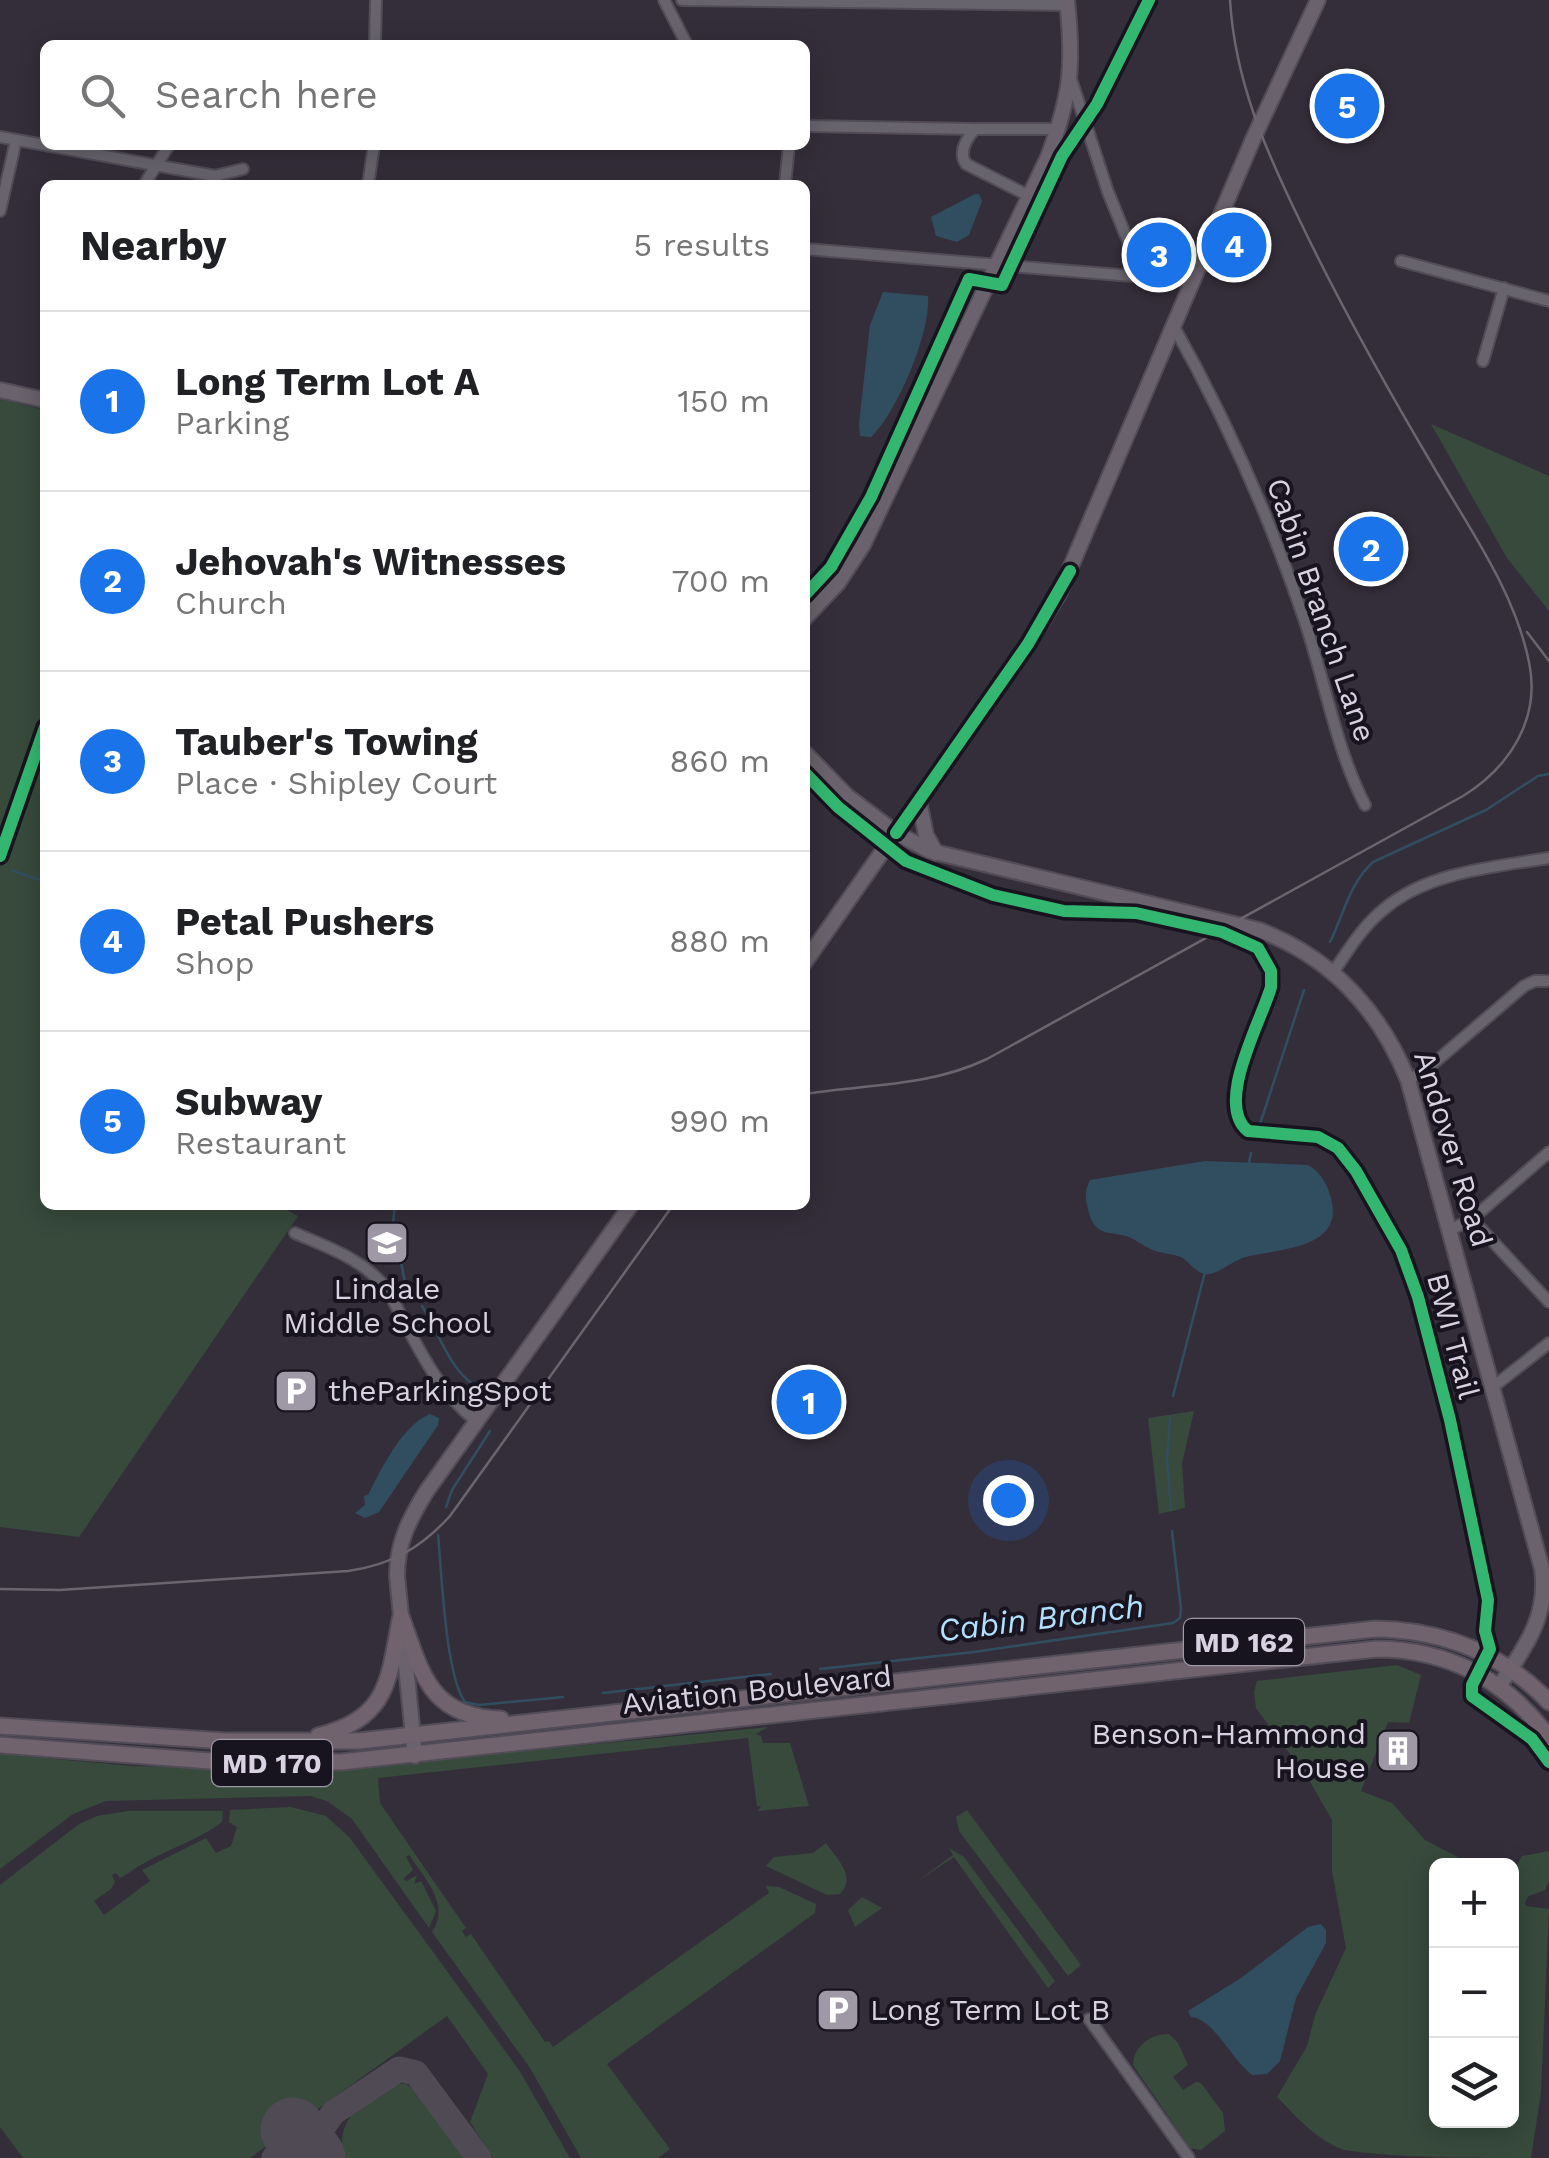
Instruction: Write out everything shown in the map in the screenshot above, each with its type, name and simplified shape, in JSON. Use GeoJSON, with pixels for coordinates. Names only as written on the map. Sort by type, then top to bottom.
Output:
{"type":"FeatureCollection","features":[{"type":"Feature","properties":{"kind":"main road"},"geometry":{"type":"LineString","coordinates":[[810,955],[1028,644],[1060,592],[1281,76],[1318,0]]}},
{"type":"Feature","properties":{"kind":"main road"},"geometry":{"type":"LineString","coordinates":[[810,613],[846,573],[864,545],[1031,197],[1059,125],[1071,78],[1067,2]]}},
{"type":"Feature","properties":{"kind":"main road"},"geometry":{"type":"LineString","coordinates":[[0,390],[40,399]]}},
{"type":"Feature","properties":{"kind":"main road","name":"Andover Road"},"geometry":{"type":"LineString","coordinates":[[810,757],[847,796],[896,834],[936,853],[1238,923],[1292,944],[1334,970],[1376,1018],[1408,1080],[1539,1555],[1546,1605],[1500,1685]]}},
{"type":"Feature","properties":{"kind":"main road"},"geometry":{"type":"LineString","coordinates":[[919,800],[921,820],[936,853]]}},
{"type":"Feature","properties":{"kind":"main road","name":"MD 170"},"geometry":{"type":"LineString","coordinates":[[414,1756],[400,1616],[397,1559],[402,1536],[426,1492],[627,1210]]}},
{"type":"Feature","properties":{"kind":"main road"},"geometry":{"type":"LineString","coordinates":[[400,1616],[426,1683],[447,1705],[473,1717],[560,1720]]}},
{"type":"Feature","properties":{"kind":"main road","name":"MD 170"},"geometry":{"type":"LineString","coordinates":[[292,1743],[348,1727],[376,1705],[388,1684],[400,1616]]}},
{"type":"Feature","properties":{"kind":"main road","name":"Aviation Boulevard"},"geometry":{"type":"LineString","coordinates":[[0,1726],[292,1743],[412,1736],[1359,1630],[1404,1630],[1463,1644],[1511,1668],[1549,1702]]}},
{"type":"Feature","properties":{"kind":"main road"},"geometry":{"type":"LineString","coordinates":[[1201,1668],[1216,1646]]}},
{"type":"Feature","properties":{"kind":"main road","name":"Aviation Boulevard"},"geometry":{"type":"LineString","coordinates":[[0,1745],[128,1757],[254,1763],[341,1762],[1388,1649],[1448,1660],[1478,1672],[1522,1705],[1549,1738]]}},
{"type":"Feature","properties":{"kind":"street"},"geometry":{"type":"LineString","coordinates":[[375,40],[376,0]]}},
{"type":"Feature","properties":{"kind":"street"},"geometry":{"type":"LineString","coordinates":[[664,0],[684,40]]}},
{"type":"Feature","properties":{"kind":"street"},"geometry":{"type":"LineString","coordinates":[[682,0],[1067,2]]}},
{"type":"Feature","properties":{"kind":"street"},"geometry":{"type":"LineString","coordinates":[[1071,78],[1108,192],[1143,278]]}},
{"type":"Feature","properties":{"kind":"street"},"geometry":{"type":"LineString","coordinates":[[810,126],[975,129],[1084,120]]}},
{"type":"Feature","properties":{"kind":"street"},"geometry":{"type":"LineString","coordinates":[[975,129],[966,139],[966,164],[1031,197]]}},
{"type":"Feature","properties":{"kind":"street"},"geometry":{"type":"LineString","coordinates":[[0,137],[40,144]]}},
{"type":"Feature","properties":{"kind":"street"},"geometry":{"type":"LineString","coordinates":[[0,211],[16,140]]}},
{"type":"Feature","properties":{"kind":"street"},"geometry":{"type":"LineString","coordinates":[[70,150],[215,176],[243,169]]}},
{"type":"Feature","properties":{"kind":"street"},"geometry":{"type":"LineString","coordinates":[[147,180],[166,150]]}},
{"type":"Feature","properties":{"kind":"street"},"geometry":{"type":"LineString","coordinates":[[369,180],[373,150]]}},
{"type":"Feature","properties":{"kind":"street"},"geometry":{"type":"LineString","coordinates":[[786,180],[788,150]]}},
{"type":"Feature","properties":{"kind":"street"},"geometry":{"type":"LineString","coordinates":[[810,249],[1193,281]]}},
{"type":"Feature","properties":{"kind":"street"},"geometry":{"type":"LineString","coordinates":[[1401,261],[1549,301]]}},
{"type":"Feature","properties":{"kind":"street"},"geometry":{"type":"LineString","coordinates":[[1483,361],[1504,288]]}},
{"type":"Feature","properties":{"kind":"street","name":"Cabin Branch Lane"},"geometry":{"type":"LineString","coordinates":[[1173,326],[1216,401],[1265,509],[1303,613],[1351,778],[1365,805]]}},
{"type":"Feature","properties":{"kind":"street"},"geometry":{"type":"LineString","coordinates":[[1334,970],[1365,927],[1415,888],[1485,868],[1549,858]]}},
{"type":"Feature","properties":{"kind":"street"},"geometry":{"type":"LineString","coordinates":[[1408,1080],[1427,1069],[1524,986],[1546,982]]}},
{"type":"Feature","properties":{"kind":"street"},"geometry":{"type":"LineString","coordinates":[[1450,1230],[1472,1219],[1549,1152]]}},
{"type":"Feature","properties":{"kind":"street"},"geometry":{"type":"LineString","coordinates":[[1472,1219],[1549,1302]]}},
{"type":"Feature","properties":{"kind":"street"},"geometry":{"type":"LineString","coordinates":[[295,1234],[350,1258],[376,1276],[387,1289],[438,1383],[476,1421]]}},
{"type":"Feature","properties":{"kind":"street"},"geometry":{"type":"LineString","coordinates":[[1494,1388],[1549,1343]]}},
{"type":"Feature","properties":{"kind":"street"},"geometry":{"type":"LineString","coordinates":[[1088,2018],[1189,2158]]}},
{"type":"Feature","properties":{"kind":"green space"},"geometry":{"type":"Polygon","coordinates":[[[0,399],[40,409],[40,1210],[287,1210],[298,1216],[79,1537],[0,1527],[0,399]]]}},
{"type":"Feature","properties":{"kind":"green space"},"geometry":{"type":"Polygon","coordinates":[[[1431,424],[1549,476],[1549,611],[1507,558],[1431,424]]]}},
{"type":"Feature","properties":{"kind":"green space"},"geometry":{"type":"Polygon","coordinates":[[[1194,1411],[1182,1464],[1185,1508],[1159,1514],[1148,1418],[1194,1411]]]}},
{"type":"Feature","properties":{"kind":"green space"},"geometry":{"type":"Polygon","coordinates":[[[1397,1665],[1421,1675],[1409,1723],[1388,1722],[1361,1791],[1392,1803],[1425,1840],[1460,1858],[1429,1858],[1429,2128],[1519,2128],[1519,1862],[1522,1856],[1549,1851],[1549,1881],[1545,1890],[1529,1896],[1525,1902],[1526,1906],[1549,1909],[1541,2093],[1531,2158],[1410,2156],[1344,2150],[1316,2134],[1277,2097],[1307,2046],[1315,2015],[1346,1948],[1332,1871],[1332,1820],[1309,1780],[1256,1708],[1257,1681],[1397,1665]]]}},
{"type":"Feature","properties":{"kind":"green space"},"geometry":{"type":"Polygon","coordinates":[[[768,1727],[756,1734],[763,1743],[790,1743],[809,1806],[758,1811],[761,1806],[757,1806],[748,1738],[378,1778],[380,1803],[466,1928],[462,1931],[466,1937],[471,1934],[545,2042],[553,2047],[769,1893],[766,1886],[779,1887],[816,1904],[815,1913],[607,2064],[670,2149],[658,2158],[581,2158],[530,2068],[432,1932],[439,1912],[437,1902],[409,1855],[406,1857],[413,1870],[403,1879],[407,1881],[417,1875],[414,1884],[421,1881],[436,1911],[429,1928],[352,1819],[327,1801],[310,1796],[106,1801],[73,1814],[0,1869],[0,1754],[132,1766],[338,1769],[768,1727]]]}},
{"type":"Feature","properties":{"kind":"green space"},"geometry":{"type":"Polygon","coordinates":[[[291,1807],[326,1816],[350,1838],[519,2070],[570,2158],[493,2158],[470,2122],[488,2074],[447,2016],[250,2158],[23,2158],[0,2127],[0,1885],[79,1824],[97,1816],[128,1811],[223,1811],[222,1822],[202,1834],[120,1878],[116,1873],[112,1875],[115,1882],[111,1889],[94,1901],[104,1915],[150,1881],[142,1870],[206,1838],[216,1853],[231,1846],[237,1827],[229,1822],[230,1810],[291,1807]]]}},
{"type":"Feature","properties":{"kind":"green space"},"geometry":{"type":"Polygon","coordinates":[[[967,1810],[1081,1965],[1068,1976],[959,1831],[956,1817],[967,1810]]]}},
{"type":"Feature","properties":{"kind":"green space"},"geometry":{"type":"Polygon","coordinates":[[[826,1843],[846,1875],[840,1894],[827,1895],[766,1866],[774,1857],[813,1853],[826,1843]]]}},
{"type":"Feature","properties":{"kind":"green space"},"geometry":{"type":"Polygon","coordinates":[[[949,1848],[964,1857],[1055,1981],[1048,1988],[954,1857],[915,1883],[953,1855],[949,1848]]]}},
{"type":"Feature","properties":{"kind":"green space"},"geometry":{"type":"Polygon","coordinates":[[[862,1897],[882,1908],[855,1927],[848,1910],[862,1897]]]}},
{"type":"Feature","properties":{"kind":"green space"},"geometry":{"type":"Polygon","coordinates":[[[1169,2034],[1188,2065],[1173,2077],[1183,2090],[1201,2083],[1223,2113],[1225,2131],[1201,2150],[1190,2148],[1133,2065],[1144,2042],[1169,2034]]]}},
{"type":"Feature","properties":{"kind":"green space"},"geometry":{"type":"Polygon","coordinates":[[[396,2083],[416,2091],[464,2158],[344,2158],[342,2145],[347,2121],[373,2094],[396,2083]]]}},
{"type":"Feature","properties":{"kind":"water"},"geometry":{"type":"Polygon","coordinates":[[[975,194],[982,201],[969,235],[957,242],[936,236],[931,217],[975,194]]]}},
{"type":"Feature","properties":{"kind":"water"},"geometry":{"type":"Polygon","coordinates":[[[883,292],[928,296],[924,330],[891,409],[871,437],[860,436],[870,325],[883,292]]]}},
{"type":"Feature","properties":{"kind":"water"},"geometry":{"type":"Polygon","coordinates":[[[1205,1161],[1308,1165],[1321,1176],[1331,1197],[1332,1218],[1326,1230],[1303,1245],[1245,1257],[1205,1274],[1178,1256],[1101,1230],[1091,1219],[1086,1198],[1090,1180],[1205,1161]]]}},
{"type":"Feature","properties":{"kind":"water"},"geometry":{"type":"Polygon","coordinates":[[[430,1414],[439,1418],[438,1425],[379,1512],[365,1518],[355,1513],[365,1505],[364,1496],[402,1438],[430,1414]]]}},
{"type":"Feature","properties":{"kind":"water"},"geometry":{"type":"Polygon","coordinates":[[[1321,1924],[1326,1930],[1326,1943],[1296,1998],[1280,2061],[1267,2074],[1252,2075],[1207,2024],[1191,2017],[1188,2011],[1241,1978],[1308,1927],[1321,1924]]]}},
{"type":"Feature","properties":{"kind":"waterway","name":"Cabin Branch"},"geometry":{"type":"LineString","coordinates":[[1330,942],[1353,890],[1373,862],[1486,810],[1538,776],[1549,774]]}},
{"type":"Feature","properties":{"kind":"waterway","name":"Cabin Branch"},"geometry":{"type":"LineString","coordinates":[[11,870],[40,880]]}},
{"type":"Feature","properties":{"kind":"waterway","name":"Cabin Branch"},"geometry":{"type":"LineString","coordinates":[[1260,1124],[1304,990]]}},
{"type":"Feature","properties":{"kind":"waterway","name":"Cabin Branch"},"geometry":{"type":"LineString","coordinates":[[1249,1163],[1251,1153]]}},
{"type":"Feature","properties":{"kind":"waterway","name":"Cabin Branch"},"geometry":{"type":"LineString","coordinates":[[394,1210],[393,1223],[405,1282]]}},
{"type":"Feature","properties":{"kind":"waterway","name":"Cabin Branch"},"geometry":{"type":"LineString","coordinates":[[1173,1396],[1205,1272]]}},
{"type":"Feature","properties":{"kind":"waterway","name":"Cabin Branch"},"geometry":{"type":"LineString","coordinates":[[422,1306],[451,1359],[473,1384]]}},
{"type":"Feature","properties":{"kind":"waterway","name":"Cabin Branch"},"geometry":{"type":"LineString","coordinates":[[1170,1418],[1167,1459],[1171,1510]]}},
{"type":"Feature","properties":{"kind":"waterway","name":"Cabin Branch"},"geometry":{"type":"LineString","coordinates":[[446,1507],[452,1490],[490,1431]]}},
{"type":"Feature","properties":{"kind":"waterway","name":"Cabin Branch"},"geometry":{"type":"LineString","coordinates":[[820,1669],[974,1652],[1173,1623],[1180,1618],[1181,1609],[1172,1531]]}},
{"type":"Feature","properties":{"kind":"waterway","name":"Cabin Branch"},"geometry":{"type":"LineString","coordinates":[[438,1535],[449,1647],[465,1702],[479,1705],[563,1697]]}},
{"type":"Feature","properties":{"kind":"waterway","name":"Cabin Branch"},"geometry":{"type":"LineString","coordinates":[[603,1693],[771,1674]]}},
{"type":"Feature","properties":{"kind":"taxiway"},"geometry":{"type":"LineString","coordinates":[[318,2158],[320,2132],[333,2113],[399,2069],[416,2073],[479,2158]]}},
{"type":"Feature","properties":{"kind":"taxiway"},"geometry":{"type":"LineString","coordinates":[[274,2158],[303,2158]]}},
{"type":"Feature","properties":{"kind":"runway"},"geometry":{"type":"LineString","coordinates":[[293,2130],[313,2158]]}},
{"type":"Feature","properties":{"kind":"tram line"},"geometry":{"type":"LineString","coordinates":[[810,1093],[920,1080],[987,1059],[1463,796],[1508,756],[1526,721],[1532,683],[1513,611],[1490,563],[1366,349],[1288,196],[1245,88],[1230,0]]}},
{"type":"Feature","properties":{"kind":"tram line"},"geometry":{"type":"LineString","coordinates":[[1527,632],[1549,661]]}},
{"type":"Feature","properties":{"kind":"tram line"},"geometry":{"type":"LineString","coordinates":[[0,1589],[60,1590],[348,1571],[404,1553],[450,1516],[669,1210]]}},
{"type":"Feature","properties":{"kind":"cycle path"},"geometry":{"type":"LineString","coordinates":[[810,590],[831,567],[871,497],[969,279],[1002,285],[1062,156],[1097,104],[1149,0]]}},
{"type":"Feature","properties":{"kind":"cycle path"},"geometry":{"type":"LineString","coordinates":[[896,833],[1028,644],[1070,571]]}},
{"type":"Feature","properties":{"kind":"cycle path"},"geometry":{"type":"LineString","coordinates":[[0,856],[40,741]]}},
{"type":"Feature","properties":{"kind":"cycle path","name":"BWI Trail"},"geometry":{"type":"LineString","coordinates":[[810,778],[838,807],[906,861],[993,895],[1064,911],[1136,913],[1222,932],[1258,948],[1271,971],[1271,987],[1243,1062],[1236,1102],[1239,1118],[1248,1131],[1318,1137],[1338,1148],[1356,1171],[1401,1250],[1418,1297],[1450,1420],[1488,1600],[1485,1631],[1490,1649],[1472,1685],[1472,1696],[1532,1739],[1549,1762]]}},
{"type":"Feature","properties":{"kind":"place","name":"Subway"},"geometry":{"type":"Point","coordinates":[1347,106]}},
{"type":"Feature","properties":{"kind":"place","name":"Petal Pushers"},"geometry":{"type":"Point","coordinates":[1234,245]}},
{"type":"Feature","properties":{"kind":"place","name":"Tauber's Towing"},"geometry":{"type":"Point","coordinates":[1159,255]}},
{"type":"Feature","properties":{"kind":"place","name":"Jehovah's Witnesses"},"geometry":{"type":"Point","coordinates":[1371,549]}},
{"type":"Feature","properties":{"kind":"place","name":"Lindale Middle School"},"geometry":{"type":"Point","coordinates":[387,1243]}},
{"type":"Feature","properties":{"kind":"place","name":"theParkingSpot"},"geometry":{"type":"Point","coordinates":[296,1391]}},
{"type":"Feature","properties":{"kind":"place","name":"Long Term Lot A"},"geometry":{"type":"Point","coordinates":[809,1402]}},
{"type":"Feature","properties":{"kind":"place","name":"Benson-Hammond House"},"geometry":{"type":"Point","coordinates":[1398,1751]}},
{"type":"Feature","properties":{"kind":"place","name":"Long Term Lot B"},"geometry":{"type":"Point","coordinates":[838,2010]}}]}
